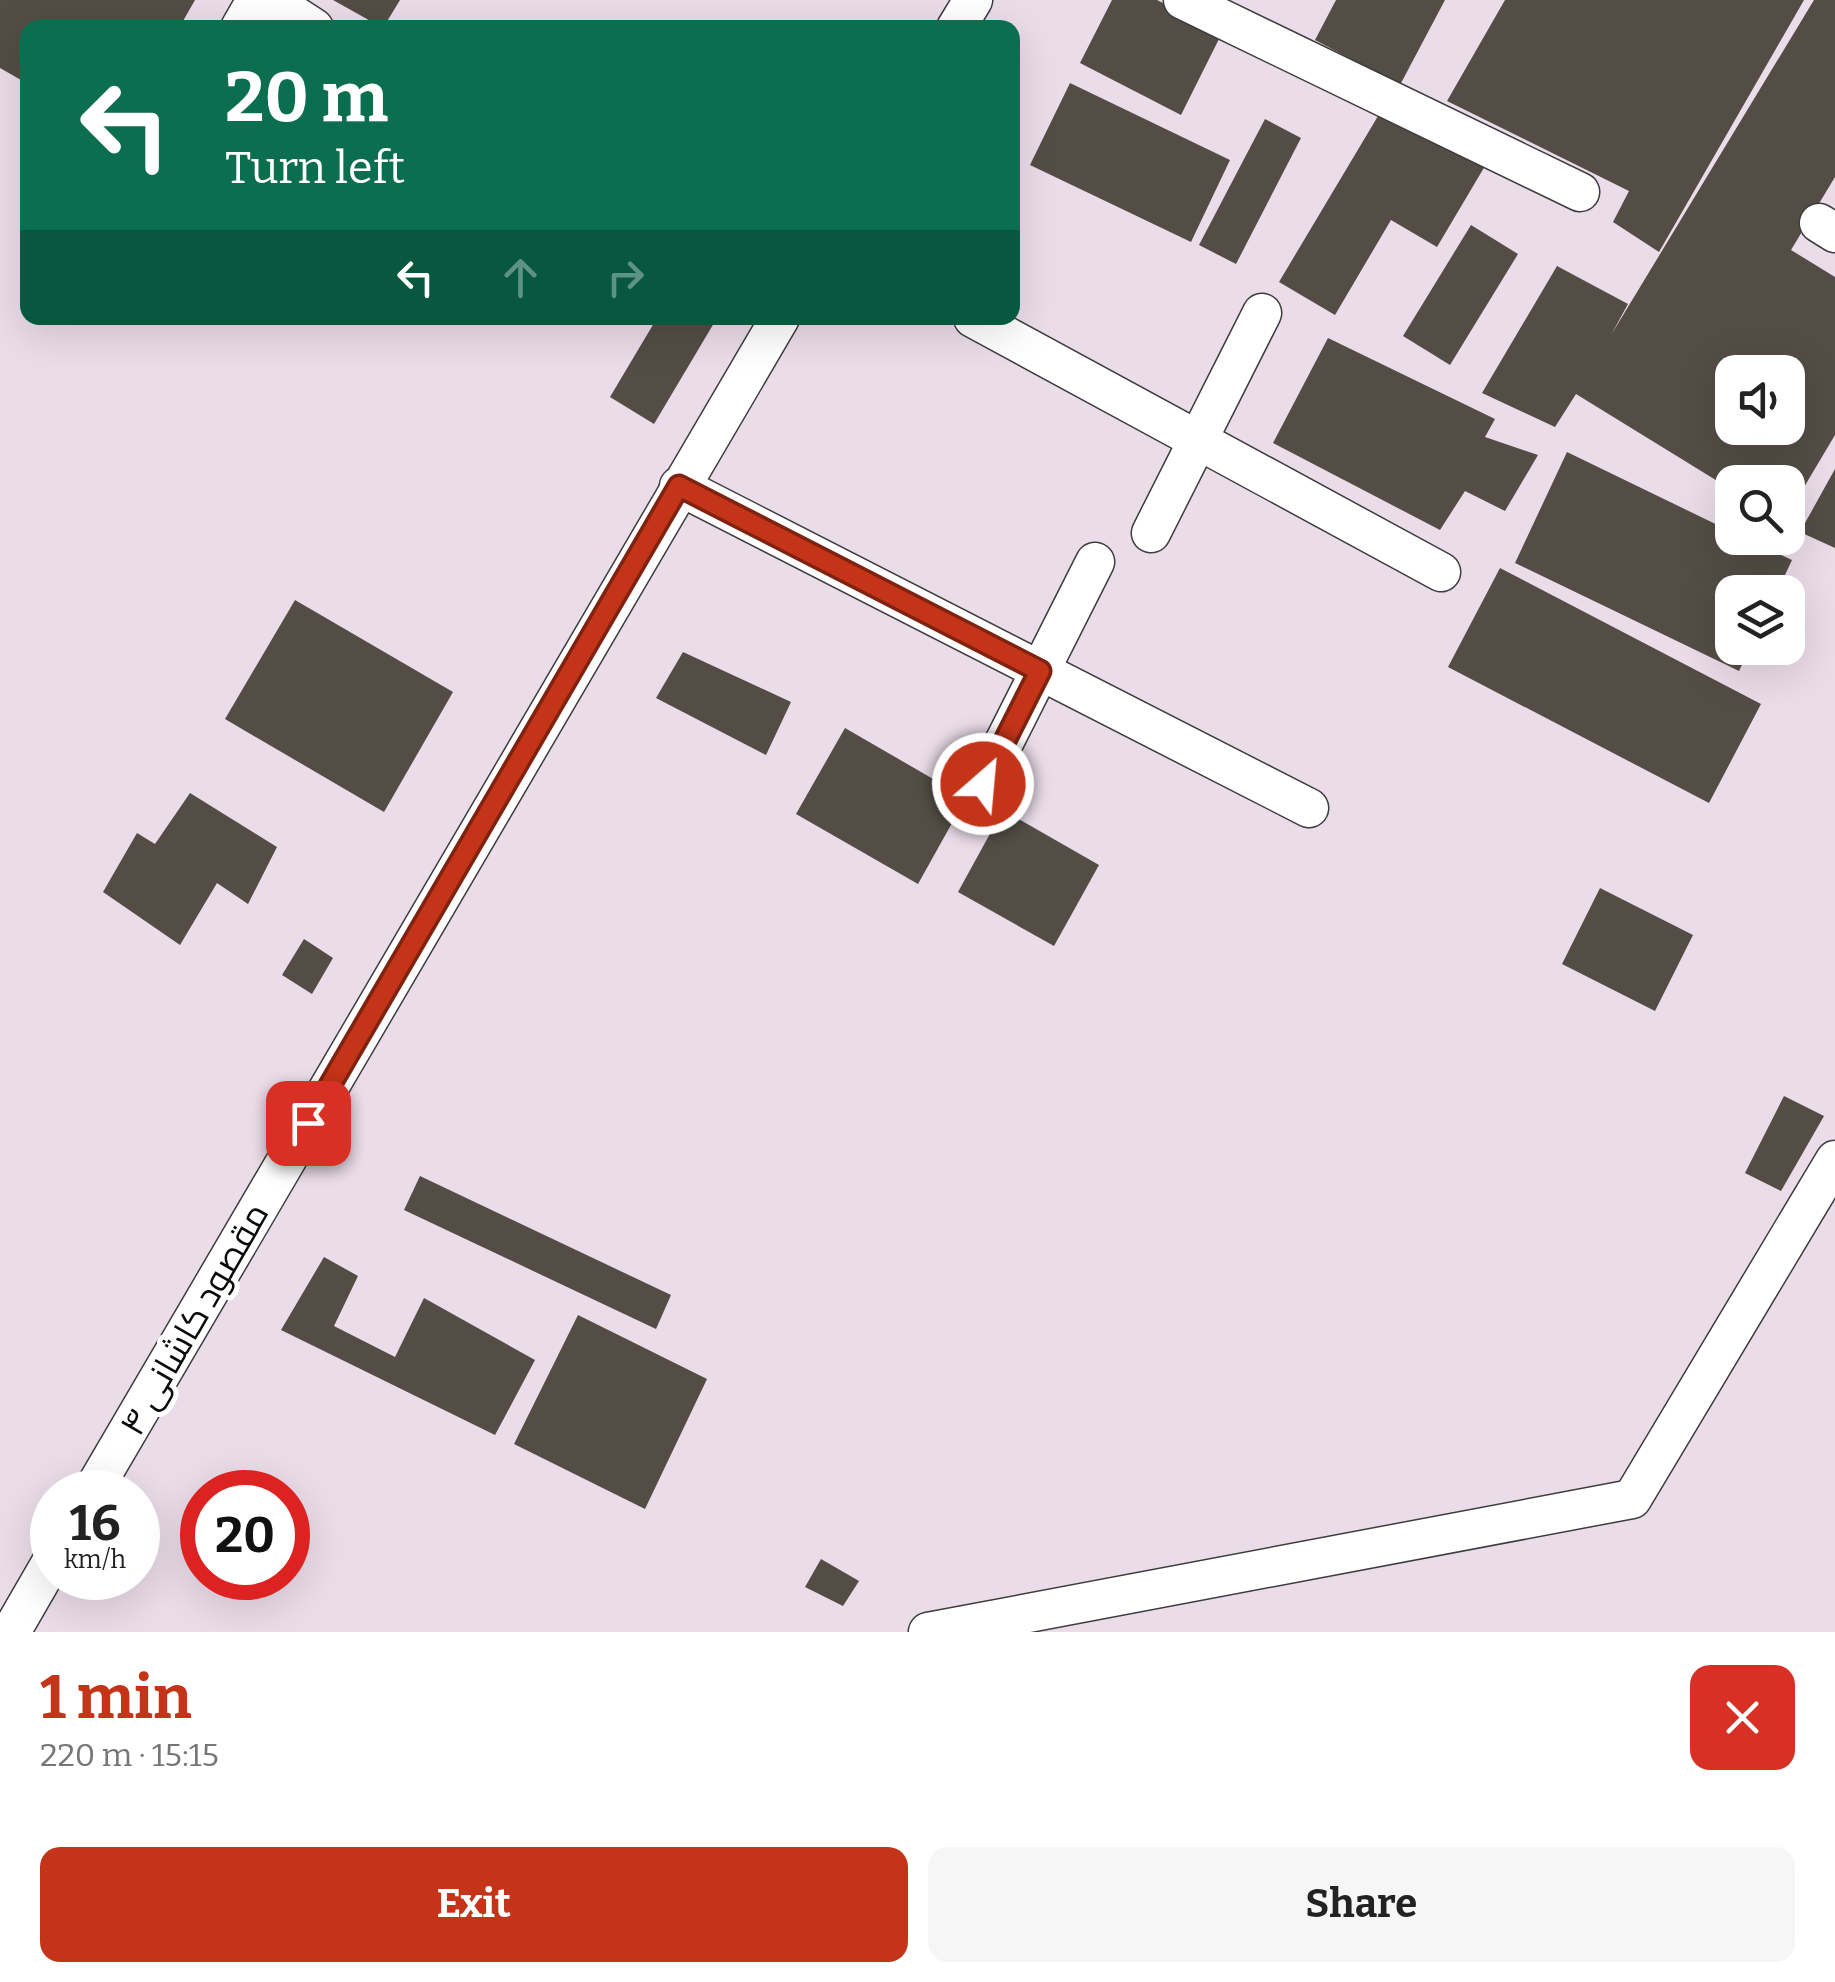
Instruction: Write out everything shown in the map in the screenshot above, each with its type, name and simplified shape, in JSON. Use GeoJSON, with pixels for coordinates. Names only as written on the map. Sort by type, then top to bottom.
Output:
{"type":"FeatureCollection","features":[{"type":"Feature","properties":{"kind":"lane"},"geometry":{"type":"LineString","coordinates":[[271,0],[302,20]]}},
{"type":"Feature","properties":{"kind":"lane"},"geometry":{"type":"LineString","coordinates":[[1184,0],[1580,192]]}},
{"type":"Feature","properties":{"kind":"lane"},"geometry":{"type":"LineString","coordinates":[[1151,534],[1262,314]]}},
{"type":"Feature","properties":{"kind":"lane","name":"مقصود کاشانی ۴"},"geometry":{"type":"LineString","coordinates":[[105,1470],[773,325]]}},
{"type":"Feature","properties":{"kind":"lane"},"geometry":{"type":"LineString","coordinates":[[986,325],[1441,572]]}},
{"type":"Feature","properties":{"kind":"lane"},"geometry":{"type":"LineString","coordinates":[[679,486],[1309,808]]}},
{"type":"Feature","properties":{"kind":"lane"},"geometry":{"type":"LineString","coordinates":[[983,784],[1094,562]]}},
{"type":"Feature","properties":{"kind":"lane"},"geometry":{"type":"LineString","coordinates":[[928,1632],[1632,1499],[1835,1160]]}},
{"type":"Feature","properties":{"kind":"lane"},"geometry":{"type":"LineString","coordinates":[[11,1632],[30,1599]]}},
{"type":"Feature","properties":{"kind":"shaded area"},"geometry":{"type":"Polygon","coordinates":[[[0,0],[1835,0],[1835,1632],[0,1632],[0,0]]]}},
{"type":"Feature","properties":{"kind":"building"},"geometry":{"type":"Polygon","coordinates":[[[0,0],[195,0],[184,20],[20,20],[20,79],[0,68],[0,0]]]}},
{"type":"Feature","properties":{"kind":"building"},"geometry":{"type":"Polygon","coordinates":[[[333,0],[400,0],[388,20],[369,20],[333,0]]]}},
{"type":"Feature","properties":{"kind":"building"},"geometry":{"type":"Polygon","coordinates":[[[1112,0],[1157,0],[1222,33],[1181,115],[1080,63],[1112,0]]]}},
{"type":"Feature","properties":{"kind":"building"},"geometry":{"type":"Polygon","coordinates":[[[1336,0],[1445,0],[1400,85],[1315,40],[1336,0]]]}},
{"type":"Feature","properties":{"kind":"building"},"geometry":{"type":"Polygon","coordinates":[[[1505,0],[1804,0],[1659,252],[1613,222],[1629,191],[1447,101],[1505,0]]]}},
{"type":"Feature","properties":{"kind":"building"},"geometry":{"type":"Polygon","coordinates":[[[1814,0],[1835,0],[1835,177],[1791,250],[1835,277],[1835,435],[1805,485],[1805,465],[1715,465],[1715,480],[1576,394],[1555,427],[1482,393],[1557,266],[1628,304],[1611,335],[1814,0]]]}},
{"type":"Feature","properties":{"kind":"building"},"geometry":{"type":"Polygon","coordinates":[[[1070,83],[1230,160],[1191,242],[1030,165],[1070,83]]]}},
{"type":"Feature","properties":{"kind":"building"},"geometry":{"type":"Polygon","coordinates":[[[1384,106],[1485,166],[1437,247],[1391,220],[1335,315],[1279,282],[1384,106]]]}},
{"type":"Feature","properties":{"kind":"building"},"geometry":{"type":"Polygon","coordinates":[[[1265,119],[1301,138],[1236,264],[1199,245],[1265,119]]]}},
{"type":"Feature","properties":{"kind":"building"},"geometry":{"type":"Polygon","coordinates":[[[1471,225],[1518,254],[1450,365],[1403,336],[1471,225]]]}},
{"type":"Feature","properties":{"kind":"building"},"geometry":{"type":"Polygon","coordinates":[[[653,325],[713,325],[654,424],[610,397],[653,325]]]}},
{"type":"Feature","properties":{"kind":"building"},"geometry":{"type":"Polygon","coordinates":[[[1328,338],[1495,419],[1485,437],[1538,455],[1505,511],[1465,491],[1440,530],[1273,443],[1328,338]]]}},
{"type":"Feature","properties":{"kind":"building"},"geometry":{"type":"Polygon","coordinates":[[[1567,452],[1715,524],[1715,555],[1781,555],[1792,560],[1785,575],[1715,575],[1715,659],[1515,563],[1567,452]]]}},
{"type":"Feature","properties":{"kind":"building"},"geometry":{"type":"Polygon","coordinates":[[[1835,469],[1835,548],[1805,534],[1805,523],[1835,469]]]}},
{"type":"Feature","properties":{"kind":"building"},"geometry":{"type":"Polygon","coordinates":[[[1500,568],[1761,704],[1709,803],[1448,667],[1500,568]]]}},
{"type":"Feature","properties":{"kind":"building"},"geometry":{"type":"Polygon","coordinates":[[[295,600],[453,692],[384,812],[225,719],[295,600]]]}},
{"type":"Feature","properties":{"kind":"building"},"geometry":{"type":"Polygon","coordinates":[[[683,652],[791,702],[766,755],[656,698],[683,652]]]}},
{"type":"Feature","properties":{"kind":"building"},"geometry":{"type":"Polygon","coordinates":[[[845,728],[966,798],[918,884],[796,814],[845,728]]]}},
{"type":"Feature","properties":{"kind":"building"},"geometry":{"type":"Polygon","coordinates":[[[190,793],[277,847],[248,904],[217,883],[180,945],[103,892],[137,833],[155,844],[190,793]]]}},
{"type":"Feature","properties":{"kind":"building"},"geometry":{"type":"Polygon","coordinates":[[[1003,810],[1099,865],[1054,946],[958,892],[1003,810]]]}},
{"type":"Feature","properties":{"kind":"building"},"geometry":{"type":"Polygon","coordinates":[[[1600,888],[1693,935],[1655,1011],[1562,964],[1600,888]]]}},
{"type":"Feature","properties":{"kind":"building"},"geometry":{"type":"Polygon","coordinates":[[[304,939],[333,958],[312,994],[282,975],[304,939]]]}},
{"type":"Feature","properties":{"kind":"building"},"geometry":{"type":"Polygon","coordinates":[[[1784,1096],[1824,1116],[1781,1191],[1745,1173],[1784,1096]]]}},
{"type":"Feature","properties":{"kind":"building"},"geometry":{"type":"Polygon","coordinates":[[[420,1176],[671,1295],[656,1329],[404,1210],[420,1176]]]}},
{"type":"Feature","properties":{"kind":"building"},"geometry":{"type":"Polygon","coordinates":[[[324,1257],[358,1276],[334,1326],[395,1357],[424,1298],[535,1360],[495,1435],[281,1330],[324,1257]]]}},
{"type":"Feature","properties":{"kind":"building"},"geometry":{"type":"Polygon","coordinates":[[[578,1315],[707,1379],[645,1509],[514,1444],[578,1315]]]}},
{"type":"Feature","properties":{"kind":"building"},"geometry":{"type":"Polygon","coordinates":[[[821,1559],[859,1581],[843,1606],[805,1587],[821,1559]]]}},
{"type":"Feature","properties":{"kind":"route"},"geometry":{"type":"LineString","coordinates":[[308,1123],[679,486],[1040,671],[983,784]]}}]}
